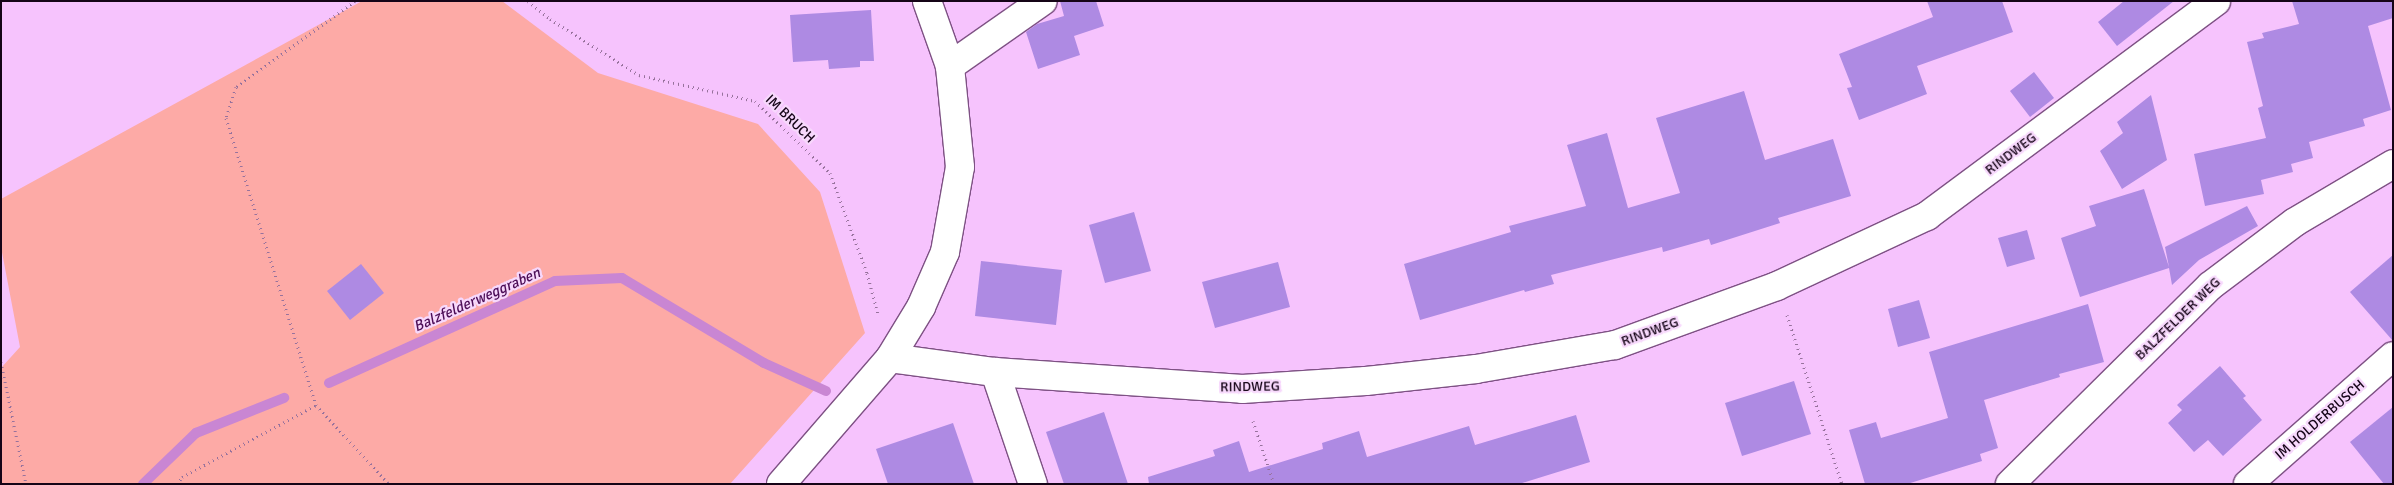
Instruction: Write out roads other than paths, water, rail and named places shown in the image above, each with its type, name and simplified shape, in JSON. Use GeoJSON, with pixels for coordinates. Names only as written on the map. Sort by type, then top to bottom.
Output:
{"type":"FeatureCollection","features":[{"type":"Feature","properties":{"kind":"street"},"geometry":{"type":"LineString","coordinates":[[781,484],[890,358],[921,307],[945,252],[960,167],[950,66],[927,1]]}},
{"type":"Feature","properties":{"kind":"street"},"geometry":{"type":"LineString","coordinates":[[950,66],[1042,1]]}},
{"type":"Feature","properties":{"kind":"street","name":"RINDWEG"},"geometry":{"type":"LineString","coordinates":[[890,358],[996,372],[1242,389],[1366,381],[1467,370],[1615,345],[1777,286],[1927,216],[2216,1]]}},
{"type":"Feature","properties":{"kind":"street","name":"BALZFELDER WEG"},"geometry":{"type":"LineString","coordinates":[[2010,484],[2210,286],[2295,222],[2393,164]]}},
{"type":"Feature","properties":{"kind":"street","name":"IM HOLDERBUSCH"},"geometry":{"type":"LineString","coordinates":[[2248,484],[2393,356]]}},
{"type":"Feature","properties":{"kind":"street"},"geometry":{"type":"LineString","coordinates":[[996,372],[1033,484]]}},
{"type":"Feature","properties":{"kind":"waterway","name":"Balzfelderweggraben"},"geometry":{"type":"LineString","coordinates":[[329,383],[555,281],[622,278],[764,363],[826,391]]}},
{"type":"Feature","properties":{"kind":"waterway","name":"Balzfelderweggraben"},"geometry":{"type":"LineString","coordinates":[[143,484],[196,433],[284,398]]}}]}
